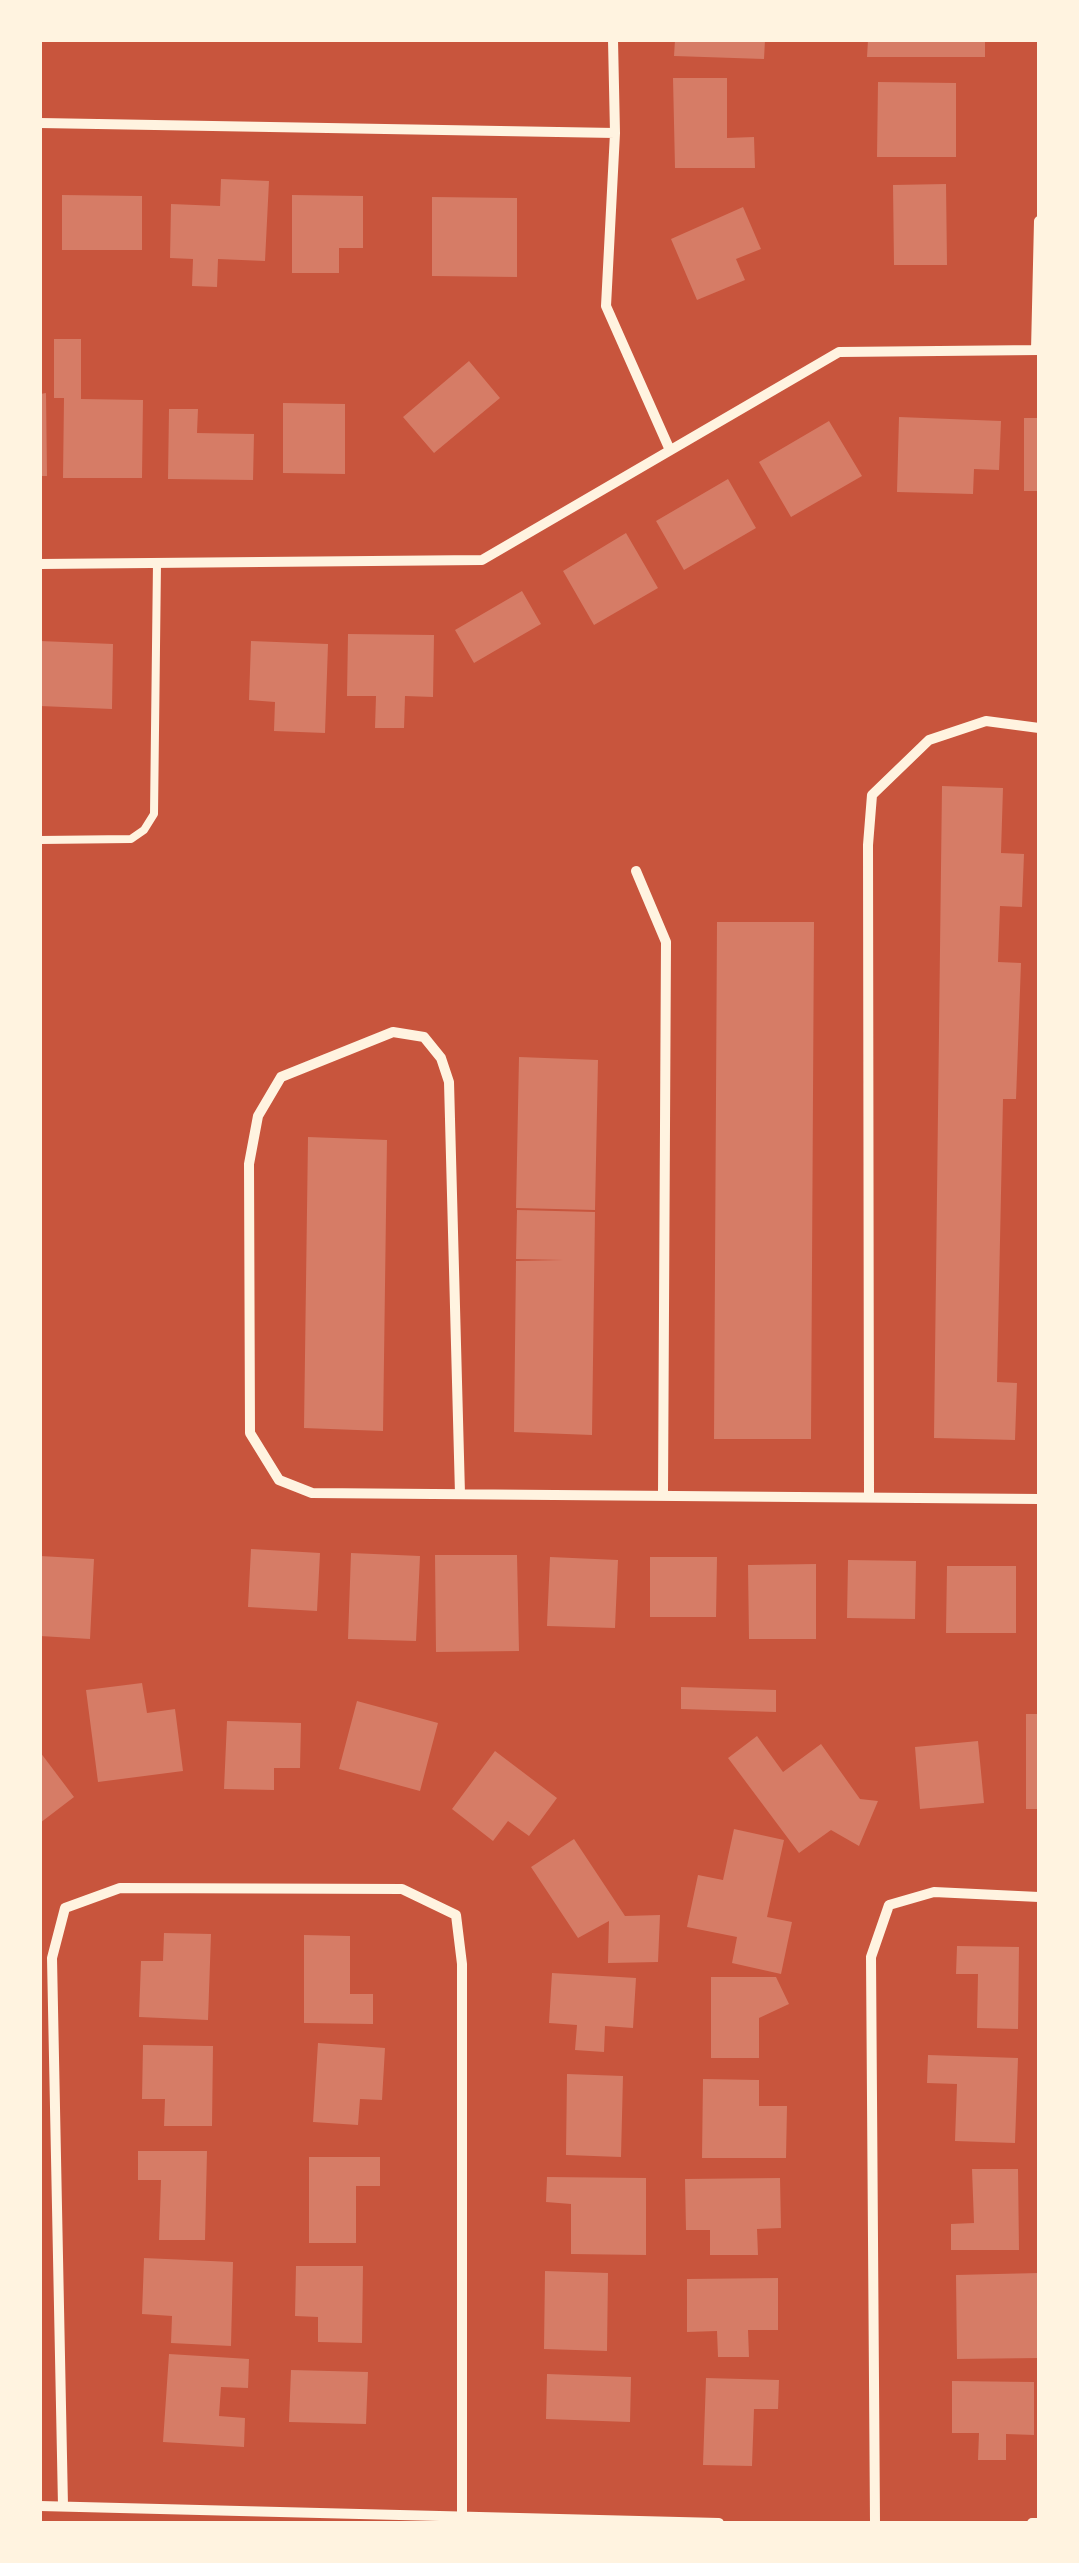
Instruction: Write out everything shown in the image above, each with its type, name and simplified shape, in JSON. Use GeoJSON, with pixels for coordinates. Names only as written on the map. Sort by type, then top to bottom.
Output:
{"type":"FeatureCollection","features":[{"type":"Feature","properties":{"kind":"street"},"geometry":{"type":"LineString","coordinates":[[613,40],[615,133],[606,306],[669,448]]}},
{"type":"Feature","properties":{"kind":"street"},"geometry":{"type":"LineString","coordinates":[[40,123],[615,133]]}},
{"type":"Feature","properties":{"kind":"street"},"geometry":{"type":"LineString","coordinates":[[40,564],[482,560],[840,352],[1037,350],[1039,221]]}},
{"type":"Feature","properties":{"kind":"street"},"geometry":{"type":"LineString","coordinates":[[870,1495],[868,845],[872,795],[929,740],[986,721],[1039,728]]}},
{"type":"Feature","properties":{"kind":"street"},"geometry":{"type":"LineString","coordinates":[[636,870],[666,942],[663,1494]]}},
{"type":"Feature","properties":{"kind":"street"},"geometry":{"type":"LineString","coordinates":[[460,1494],[449,1082],[441,1058],[424,1037],[393,1032],[281,1078],[258,1116],[248,1164],[250,1433],[279,1480],[312,1494],[1039,1499]]}},
{"type":"Feature","properties":{"kind":"street"},"geometry":{"type":"LineString","coordinates":[[63,2506],[52,1958],[65,1908],[120,1888],[402,1889],[456,1915],[462,1964],[462,2515]]}},
{"type":"Feature","properties":{"kind":"street"},"geometry":{"type":"LineString","coordinates":[[875,2523],[871,1957],[890,1905],[934,1892],[1039,1897]]}},
{"type":"Feature","properties":{"kind":"street"},"geometry":{"type":"LineString","coordinates":[[40,2506],[719,2523]]}},
{"type":"Feature","properties":{"kind":"lane"},"geometry":{"type":"LineString","coordinates":[[40,840],[131,838],[144,830],[154,814],[156,563]]}},
{"type":"Feature","properties":{"kind":"building"},"geometry":{"type":"Polygon","coordinates":[[[675,40],[765,40],[764,59],[674,56],[675,40]]]}},
{"type":"Feature","properties":{"kind":"building"},"geometry":{"type":"Polygon","coordinates":[[[868,40],[985,40],[985,57],[867,57],[868,40]]]}},
{"type":"Feature","properties":{"kind":"building"},"geometry":{"type":"Polygon","coordinates":[[[673,78],[727,78],[727,138],[754,137],[755,168],[675,168],[673,78]]]}},
{"type":"Feature","properties":{"kind":"building"},"geometry":{"type":"Polygon","coordinates":[[[878,82],[956,83],[956,157],[877,157],[878,82]]]}},
{"type":"Feature","properties":{"kind":"building"},"geometry":{"type":"Polygon","coordinates":[[[221,179],[269,181],[265,261],[218,259],[217,287],[192,286],[193,259],[170,258],[171,204],[220,206],[221,179]]]}},
{"type":"Feature","properties":{"kind":"building"},"geometry":{"type":"Polygon","coordinates":[[[946,184],[947,265],[894,265],[893,185],[946,184]]]}},
{"type":"Feature","properties":{"kind":"building"},"geometry":{"type":"Polygon","coordinates":[[[62,195],[142,196],[142,250],[62,250],[62,195]]]}},
{"type":"Feature","properties":{"kind":"building"},"geometry":{"type":"Polygon","coordinates":[[[292,195],[363,196],[363,248],[339,248],[339,273],[292,273],[292,195]]]}},
{"type":"Feature","properties":{"kind":"building"},"geometry":{"type":"Polygon","coordinates":[[[432,197],[517,198],[517,277],[432,276],[432,197]]]}},
{"type":"Feature","properties":{"kind":"building"},"geometry":{"type":"Polygon","coordinates":[[[743,207],[761,249],[736,259],[745,280],[697,300],[671,239],[743,207]]]}},
{"type":"Feature","properties":{"kind":"building"},"geometry":{"type":"Polygon","coordinates":[[[54,339],[81,339],[81,399],[143,400],[142,478],[63,478],[64,398],[54,398],[54,339]]]}},
{"type":"Feature","properties":{"kind":"building"},"geometry":{"type":"Polygon","coordinates":[[[469,361],[500,398],[434,453],[403,417],[469,361]]]}},
{"type":"Feature","properties":{"kind":"building"},"geometry":{"type":"Polygon","coordinates":[[[46,393],[47,476],[40,476],[40,394],[46,393]]]}},
{"type":"Feature","properties":{"kind":"building"},"geometry":{"type":"Polygon","coordinates":[[[283,403],[345,404],[345,474],[283,473],[283,403]]]}},
{"type":"Feature","properties":{"kind":"building"},"geometry":{"type":"Polygon","coordinates":[[[169,409],[198,409],[197,433],[254,434],[253,480],[168,479],[169,409]]]}},
{"type":"Feature","properties":{"kind":"building"},"geometry":{"type":"Polygon","coordinates":[[[899,417],[1001,421],[999,470],[974,469],[973,494],[897,492],[899,417]]]}},
{"type":"Feature","properties":{"kind":"building"},"geometry":{"type":"Polygon","coordinates":[[[1024,418],[1039,418],[1039,491],[1024,491],[1024,418]]]}},
{"type":"Feature","properties":{"kind":"building"},"geometry":{"type":"Polygon","coordinates":[[[829,421],[862,476],[791,517],[759,462],[829,421]]]}},
{"type":"Feature","properties":{"kind":"building"},"geometry":{"type":"Polygon","coordinates":[[[728,479],[756,528],[684,570],[656,521],[728,479]]]}},
{"type":"Feature","properties":{"kind":"building"},"geometry":{"type":"Polygon","coordinates":[[[626,533],[658,588],[594,625],[563,571],[626,533]]]}},
{"type":"Feature","properties":{"kind":"building"},"geometry":{"type":"Polygon","coordinates":[[[522,591],[541,624],[474,663],[455,630],[522,591]]]}},
{"type":"Feature","properties":{"kind":"building"},"geometry":{"type":"Polygon","coordinates":[[[348,634],[434,635],[433,697],[405,696],[404,728],[375,728],[376,696],[347,696],[348,634]]]}},
{"type":"Feature","properties":{"kind":"building"},"geometry":{"type":"Polygon","coordinates":[[[40,641],[113,644],[112,709],[40,706],[40,641]]]}},
{"type":"Feature","properties":{"kind":"building"},"geometry":{"type":"Polygon","coordinates":[[[251,641],[328,644],[325,733],[274,731],[275,702],[249,700],[251,641]]]}},
{"type":"Feature","properties":{"kind":"building"},"geometry":{"type":"Polygon","coordinates":[[[942,786],[1003,788],[1001,853],[1024,854],[1022,907],[1000,906],[998,962],[1021,963],[1016,1099],[1003,1099],[997,1382],[1017,1383],[1015,1440],[934,1438],[942,786]]]}},
{"type":"Feature","properties":{"kind":"building"},"geometry":{"type":"Polygon","coordinates":[[[717,922],[814,922],[811,1439],[714,1439],[717,922]]]}},
{"type":"Feature","properties":{"kind":"building"},"geometry":{"type":"Polygon","coordinates":[[[519,1057],[598,1060],[595,1210],[516,1208],[519,1057]]]}},
{"type":"Feature","properties":{"kind":"building"},"geometry":{"type":"Polygon","coordinates":[[[308,1137],[387,1140],[383,1431],[304,1428],[308,1137]]]}},
{"type":"Feature","properties":{"kind":"building"},"geometry":{"type":"Polygon","coordinates":[[[517,1210],[595,1212],[592,1435],[514,1432],[516,1261],[563,1260],[516,1259],[517,1210]]]}},
{"type":"Feature","properties":{"kind":"building"},"geometry":{"type":"Polygon","coordinates":[[[251,1549],[320,1553],[317,1611],[248,1607],[251,1549]]]}},
{"type":"Feature","properties":{"kind":"building"},"geometry":{"type":"Polygon","coordinates":[[[351,1553],[420,1556],[416,1641],[348,1639],[351,1553]]]}},
{"type":"Feature","properties":{"kind":"building"},"geometry":{"type":"Polygon","coordinates":[[[435,1555],[517,1555],[519,1651],[436,1652],[435,1555]]]}},
{"type":"Feature","properties":{"kind":"building"},"geometry":{"type":"Polygon","coordinates":[[[40,1556],[94,1559],[90,1639],[40,1636],[40,1556]]]}},
{"type":"Feature","properties":{"kind":"building"},"geometry":{"type":"Polygon","coordinates":[[[550,1557],[618,1560],[615,1628],[547,1626],[550,1557]]]}},
{"type":"Feature","properties":{"kind":"building"},"geometry":{"type":"Polygon","coordinates":[[[650,1557],[717,1557],[716,1617],[650,1617],[650,1557]]]}},
{"type":"Feature","properties":{"kind":"building"},"geometry":{"type":"Polygon","coordinates":[[[848,1560],[916,1561],[915,1619],[847,1618],[848,1560]]]}},
{"type":"Feature","properties":{"kind":"building"},"geometry":{"type":"Polygon","coordinates":[[[816,1564],[816,1639],[749,1639],[748,1565],[816,1564]]]}},
{"type":"Feature","properties":{"kind":"building"},"geometry":{"type":"Polygon","coordinates":[[[947,1566],[1016,1566],[1016,1633],[946,1633],[947,1566]]]}},
{"type":"Feature","properties":{"kind":"building"},"geometry":{"type":"Polygon","coordinates":[[[142,1683],[147,1713],[175,1709],[183,1771],[98,1782],[86,1690],[142,1683]]]}},
{"type":"Feature","properties":{"kind":"building"},"geometry":{"type":"Polygon","coordinates":[[[681,1687],[776,1690],[776,1712],[681,1709],[681,1687]]]}},
{"type":"Feature","properties":{"kind":"building"},"geometry":{"type":"Polygon","coordinates":[[[357,1701],[438,1723],[420,1791],[339,1769],[357,1701]]]}},
{"type":"Feature","properties":{"kind":"building"},"geometry":{"type":"Polygon","coordinates":[[[1026,1714],[1039,1714],[1039,1809],[1026,1809],[1026,1714]]]}},
{"type":"Feature","properties":{"kind":"building"},"geometry":{"type":"Polygon","coordinates":[[[227,1721],[301,1723],[300,1768],[274,1768],[274,1790],[224,1789],[227,1721]]]}},
{"type":"Feature","properties":{"kind":"building"},"geometry":{"type":"Polygon","coordinates":[[[757,1736],[783,1772],[821,1744],[860,1799],[878,1801],[859,1846],[831,1830],[799,1853],[728,1758],[757,1736]]]}},
{"type":"Feature","properties":{"kind":"building"},"geometry":{"type":"Polygon","coordinates":[[[978,1741],[984,1803],[920,1809],[915,1747],[978,1741]]]}},
{"type":"Feature","properties":{"kind":"building"},"geometry":{"type":"Polygon","coordinates":[[[495,1751],[557,1798],[529,1836],[508,1821],[493,1841],[452,1809],[495,1751]]]}},
{"type":"Feature","properties":{"kind":"building"},"geometry":{"type":"Polygon","coordinates":[[[40,1752],[74,1797],[40,1823],[40,1752]]]}},
{"type":"Feature","properties":{"kind":"building"},"geometry":{"type":"Polygon","coordinates":[[[734,1829],[784,1840],[767,1917],[792,1922],[781,1974],[732,1963],[737,1937],[687,1927],[698,1875],[723,1880],[734,1829]]]}},
{"type":"Feature","properties":{"kind":"building"},"geometry":{"type":"Polygon","coordinates":[[[574,1839],[625,1916],[660,1915],[658,1962],[608,1963],[609,1921],[578,1938],[531,1867],[574,1839]]]}},
{"type":"Feature","properties":{"kind":"building"},"geometry":{"type":"Polygon","coordinates":[[[164,1933],[211,1934],[208,2020],[139,2017],[141,1961],[163,1961],[164,1933]]]}},
{"type":"Feature","properties":{"kind":"building"},"geometry":{"type":"Polygon","coordinates":[[[304,1935],[350,1936],[350,1994],[373,1994],[373,2024],[304,2023],[304,1935]]]}},
{"type":"Feature","properties":{"kind":"building"},"geometry":{"type":"Polygon","coordinates":[[[957,1946],[1019,1947],[1018,2029],[977,2028],[978,1974],[956,1974],[957,1946]]]}},
{"type":"Feature","properties":{"kind":"building"},"geometry":{"type":"Polygon","coordinates":[[[552,1973],[636,1978],[633,2028],[605,2026],[604,2052],[575,2050],[577,2025],[549,2023],[552,1973]]]}},
{"type":"Feature","properties":{"kind":"building"},"geometry":{"type":"Polygon","coordinates":[[[711,1977],[776,1977],[789,2004],[759,2018],[759,2058],[711,2058],[711,1977]]]}},
{"type":"Feature","properties":{"kind":"building"},"geometry":{"type":"Polygon","coordinates":[[[318,2043],[385,2048],[382,2100],[360,2099],[358,2125],[313,2122],[318,2043]]]}},
{"type":"Feature","properties":{"kind":"building"},"geometry":{"type":"Polygon","coordinates":[[[143,2045],[213,2046],[212,2126],[164,2126],[165,2099],[142,2099],[143,2045]]]}},
{"type":"Feature","properties":{"kind":"building"},"geometry":{"type":"Polygon","coordinates":[[[928,2055],[1018,2058],[1015,2143],[955,2141],[957,2084],[927,2083],[928,2055]]]}},
{"type":"Feature","properties":{"kind":"building"},"geometry":{"type":"Polygon","coordinates":[[[567,2074],[623,2076],[621,2157],[566,2155],[567,2074]]]}},
{"type":"Feature","properties":{"kind":"building"},"geometry":{"type":"Polygon","coordinates":[[[703,2079],[759,2080],[759,2106],[787,2106],[786,2158],[702,2158],[703,2079]]]}},
{"type":"Feature","properties":{"kind":"building"},"geometry":{"type":"Polygon","coordinates":[[[138,2151],[207,2151],[205,2240],[159,2240],[161,2180],[138,2180],[138,2151]]]}},
{"type":"Feature","properties":{"kind":"building"},"geometry":{"type":"Polygon","coordinates":[[[309,2157],[380,2157],[380,2186],[356,2186],[356,2243],[309,2243],[309,2157]]]}},
{"type":"Feature","properties":{"kind":"building"},"geometry":{"type":"Polygon","coordinates":[[[972,2169],[1018,2169],[1019,2250],[951,2250],[951,2224],[974,2223],[972,2169]]]}},
{"type":"Feature","properties":{"kind":"building"},"geometry":{"type":"Polygon","coordinates":[[[547,2177],[646,2178],[646,2255],[571,2254],[571,2204],[546,2202],[547,2177]]]}},
{"type":"Feature","properties":{"kind":"building"},"geometry":{"type":"Polygon","coordinates":[[[780,2178],[781,2228],[757,2229],[758,2255],[710,2255],[710,2230],[686,2230],[685,2179],[780,2178]]]}},
{"type":"Feature","properties":{"kind":"building"},"geometry":{"type":"Polygon","coordinates":[[[144,2258],[233,2262],[231,2346],[171,2343],[172,2316],[142,2314],[144,2258]]]}},
{"type":"Feature","properties":{"kind":"building"},"geometry":{"type":"Polygon","coordinates":[[[296,2266],[363,2266],[362,2343],[318,2342],[318,2317],[295,2316],[296,2266]]]}},
{"type":"Feature","properties":{"kind":"building"},"geometry":{"type":"Polygon","coordinates":[[[545,2271],[608,2273],[607,2351],[544,2349],[545,2271]]]}},
{"type":"Feature","properties":{"kind":"building"},"geometry":{"type":"Polygon","coordinates":[[[1039,2273],[1039,2358],[957,2359],[956,2275],[1039,2273]]]}},
{"type":"Feature","properties":{"kind":"building"},"geometry":{"type":"Polygon","coordinates":[[[778,2278],[778,2330],[748,2330],[749,2357],[718,2357],[717,2331],[687,2332],[687,2279],[778,2278]]]}},
{"type":"Feature","properties":{"kind":"building"},"geometry":{"type":"Polygon","coordinates":[[[169,2354],[249,2359],[248,2388],[221,2387],[219,2416],[245,2418],[244,2447],[163,2442],[169,2354]]]}},
{"type":"Feature","properties":{"kind":"building"},"geometry":{"type":"Polygon","coordinates":[[[291,2370],[368,2372],[366,2424],[289,2422],[291,2370]]]}},
{"type":"Feature","properties":{"kind":"building"},"geometry":{"type":"Polygon","coordinates":[[[547,2374],[631,2377],[630,2422],[546,2419],[547,2374]]]}},
{"type":"Feature","properties":{"kind":"building"},"geometry":{"type":"Polygon","coordinates":[[[706,2378],[779,2380],[778,2409],[754,2409],[752,2466],[703,2465],[706,2378]]]}},
{"type":"Feature","properties":{"kind":"building"},"geometry":{"type":"Polygon","coordinates":[[[952,2381],[1034,2382],[1034,2435],[1006,2434],[1006,2460],[978,2460],[979,2433],[952,2433],[952,2381]]]}}]}
